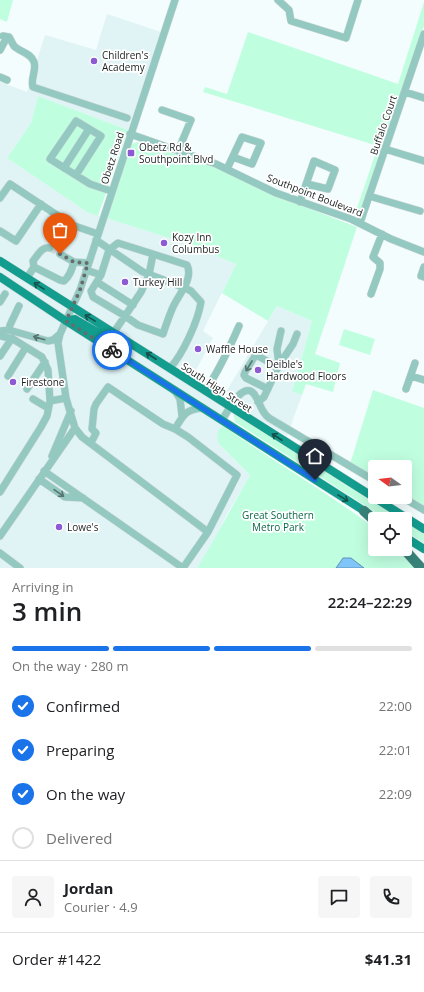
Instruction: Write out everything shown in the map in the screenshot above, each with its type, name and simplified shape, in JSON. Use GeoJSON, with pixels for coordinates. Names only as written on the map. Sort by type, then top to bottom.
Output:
{"type":"FeatureCollection","features":[{"type":"Feature","properties":{"kind":"highway"},"geometry":{"type":"LineString","coordinates":[[364,511],[368,514]]}},
{"type":"Feature","properties":{"kind":"highway"},"geometry":{"type":"LineString","coordinates":[[410,556],[421,568]]}},
{"type":"Feature","properties":{"kind":"main road","name":"South High Street"},"geometry":{"type":"LineString","coordinates":[[0,261],[424,529]]}},
{"type":"Feature","properties":{"kind":"main road"},"geometry":{"type":"LineString","coordinates":[[0,277],[66,321],[364,511]]}},
{"type":"Feature","properties":{"kind":"main road"},"geometry":{"type":"LineString","coordinates":[[66,321],[75,319],[106,337],[117,334]]}},
{"type":"Feature","properties":{"kind":"main road"},"geometry":{"type":"LineString","coordinates":[[412,541],[424,549]]}},
{"type":"Feature","properties":{"kind":"street","name":"Obetz Road"},"geometry":{"type":"LineString","coordinates":[[60,334],[80,290],[111,191],[175,0]]}},
{"type":"Feature","properties":{"kind":"street"},"geometry":{"type":"LineString","coordinates":[[278,0],[289,10],[291,21],[346,38],[358,0]]}},
{"type":"Feature","properties":{"kind":"street","name":"Buffalo Court"},"geometry":{"type":"LineString","coordinates":[[360,223],[424,35]]}},
{"type":"Feature","properties":{"kind":"street"},"geometry":{"type":"LineString","coordinates":[[0,50],[5,36],[9,37],[19,50],[32,57],[35,62],[32,84],[33,87],[127,118]]}},
{"type":"Feature","properties":{"kind":"street"},"geometry":{"type":"LineString","coordinates":[[0,77],[7,80]]}},
{"type":"Feature","properties":{"kind":"street"},"geometry":{"type":"LineString","coordinates":[[405,92],[424,98]]}},
{"type":"Feature","properties":{"kind":"street"},"geometry":{"type":"LineString","coordinates":[[162,110],[190,120],[178,151]]}},
{"type":"Feature","properties":{"kind":"street"},"geometry":{"type":"LineString","coordinates":[[76,175],[101,136],[76,121],[50,159],[90,184],[111,191]]}},
{"type":"Feature","properties":{"kind":"street"},"geometry":{"type":"LineString","coordinates":[[64,168],[89,129]]}},
{"type":"Feature","properties":{"kind":"street","name":"Southpoint Boulevard"},"geometry":{"type":"LineString","coordinates":[[130,134],[216,164],[276,193],[360,223],[424,252]]}},
{"type":"Feature","properties":{"kind":"street"},"geometry":{"type":"LineString","coordinates":[[385,149],[424,161]]}},
{"type":"Feature","properties":{"kind":"street"},"geometry":{"type":"LineString","coordinates":[[226,169],[233,157]]}},
{"type":"Feature","properties":{"kind":"street"},"geometry":{"type":"LineString","coordinates":[[300,202],[314,161],[335,170],[328,189],[307,184]]}},
{"type":"Feature","properties":{"kind":"street"},"geometry":{"type":"LineString","coordinates":[[0,198],[10,184],[72,226],[97,237],[110,250],[132,266],[149,275],[191,291],[201,302],[199,312],[178,360],[170,368]]}},
{"type":"Feature","properties":{"kind":"street"},"geometry":{"type":"LineString","coordinates":[[370,196],[420,212]]}},
{"type":"Feature","properties":{"kind":"street"},"geometry":{"type":"LineString","coordinates":[[0,230],[16,241],[41,204]]}},
{"type":"Feature","properties":{"kind":"street"},"geometry":{"type":"LineString","coordinates":[[371,294],[380,269],[380,263],[373,257],[382,234]]}},
{"type":"Feature","properties":{"kind":"street"},"geometry":{"type":"LineString","coordinates":[[118,243],[187,265],[189,269],[185,288],[174,305],[163,334],[138,325],[93,297],[91,292],[101,275],[110,250],[118,243]]}},
{"type":"Feature","properties":{"kind":"street"},"geometry":{"type":"LineString","coordinates":[[27,278],[34,267],[34,261],[43,248],[50,248]]}},
{"type":"Feature","properties":{"kind":"street"},"geometry":{"type":"LineString","coordinates":[[60,254],[74,262],[88,263]]}},
{"type":"Feature","properties":{"kind":"street"},"geometry":{"type":"LineString","coordinates":[[117,334],[125,316],[142,292],[149,275],[153,254]]}},
{"type":"Feature","properties":{"kind":"street"},"geometry":{"type":"LineString","coordinates":[[34,267],[60,280],[64,280],[67,278],[72,269],[74,262]]}},
{"type":"Feature","properties":{"kind":"street"},"geometry":{"type":"LineString","coordinates":[[424,267],[421,276],[424,277]]}},
{"type":"Feature","properties":{"kind":"street"},"geometry":{"type":"LineString","coordinates":[[86,270],[101,275]]}},
{"type":"Feature","properties":{"kind":"street"},"geometry":{"type":"LineString","coordinates":[[97,282],[133,305]]}},
{"type":"Feature","properties":{"kind":"street"},"geometry":{"type":"LineString","coordinates":[[0,302],[5,294]]}},
{"type":"Feature","properties":{"kind":"street"},"geometry":{"type":"LineString","coordinates":[[9,330],[19,306]]}},
{"type":"Feature","properties":{"kind":"street"},"geometry":{"type":"LineString","coordinates":[[205,390],[214,378],[239,326]]}},
{"type":"Feature","properties":{"kind":"street"},"geometry":{"type":"LineString","coordinates":[[0,331],[9,330],[48,341],[53,340],[60,334]]}},
{"type":"Feature","properties":{"kind":"street"},"geometry":{"type":"LineString","coordinates":[[279,366],[277,349],[281,331]]}},
{"type":"Feature","properties":{"kind":"street"},"geometry":{"type":"LineString","coordinates":[[60,334],[58,343],[66,398],[75,428],[82,437],[208,532]]}},
{"type":"Feature","properties":{"kind":"street"},"geometry":{"type":"LineString","coordinates":[[258,402],[264,397],[297,334]]}},
{"type":"Feature","properties":{"kind":"street"},"geometry":{"type":"LineString","coordinates":[[0,336],[12,338],[42,357],[48,370],[50,400],[47,416],[0,492]]}},
{"type":"Feature","properties":{"kind":"street"},"geometry":{"type":"LineString","coordinates":[[0,356],[12,338]]}},
{"type":"Feature","properties":{"kind":"street"},"geometry":{"type":"LineString","coordinates":[[8,376],[26,347]]}},
{"type":"Feature","properties":{"kind":"street"},"geometry":{"type":"LineString","coordinates":[[268,389],[246,378],[244,375],[245,372],[256,355],[279,366]]}},
{"type":"Feature","properties":{"kind":"street"},"geometry":{"type":"LineString","coordinates":[[27,389],[44,362]]}},
{"type":"Feature","properties":{"kind":"street"},"geometry":{"type":"LineString","coordinates":[[406,389],[415,363]]}},
{"type":"Feature","properties":{"kind":"street"},"geometry":{"type":"LineString","coordinates":[[411,376],[424,380]]}},
{"type":"Feature","properties":{"kind":"street"},"geometry":{"type":"LineString","coordinates":[[46,468],[83,498],[183,568],[208,532],[237,475],[188,437],[163,424],[108,387],[94,409],[92,428],[96,433],[91,443]]}},
{"type":"Feature","properties":{"kind":"street"},"geometry":{"type":"LineString","coordinates":[[174,390],[180,399],[182,416]]}},
{"type":"Feature","properties":{"kind":"street"},"geometry":{"type":"LineString","coordinates":[[222,420],[241,392],[247,390],[255,395],[264,414],[269,418],[368,477]]}},
{"type":"Feature","properties":{"kind":"street"},"geometry":{"type":"LineString","coordinates":[[50,400],[66,398]]}},
{"type":"Feature","properties":{"kind":"street"},"geometry":{"type":"LineString","coordinates":[[33,399],[48,408]]}},
{"type":"Feature","properties":{"kind":"street"},"geometry":{"type":"LineString","coordinates":[[175,429],[182,416],[188,411],[203,408]]}},
{"type":"Feature","properties":{"kind":"street"},"geometry":{"type":"LineString","coordinates":[[46,468],[71,411]]}},
{"type":"Feature","properties":{"kind":"street"},"geometry":{"type":"LineString","coordinates":[[0,536],[75,428]]}},
{"type":"Feature","properties":{"kind":"street"},"geometry":{"type":"LineString","coordinates":[[39,479],[66,497],[83,498]]}},
{"type":"Feature","properties":{"kind":"street"},"geometry":{"type":"LineString","coordinates":[[412,503],[424,510]]}},
{"type":"Feature","properties":{"kind":"street"},"geometry":{"type":"LineString","coordinates":[[0,553],[20,568]]}},
{"type":"Feature","properties":{"kind":"shaded area"},"geometry":{"type":"Polygon","coordinates":[[[107,14],[161,32],[128,130],[38,96],[31,123],[7,158],[87,212],[185,243],[236,264],[203,331],[213,338],[192,378],[223,397],[277,306],[312,321],[292,390],[302,395],[287,436],[237,406],[223,426],[219,429],[219,444],[250,475],[226,516],[214,542],[197,568],[0,568],[0,82],[27,92],[45,35],[96,50],[107,14]]]}},
{"type":"Feature","properties":{"kind":"green space"},"geometry":{"type":"Polygon","coordinates":[[[0,0],[13,0],[7,22],[0,19],[0,0]]]}},
{"type":"Feature","properties":{"kind":"green space"},"geometry":{"type":"Polygon","coordinates":[[[424,2],[424,26],[361,216],[355,214],[378,146],[203,92],[205,87],[227,94],[248,32],[398,84],[424,2]]]}},
{"type":"Feature","properties":{"kind":"green space"},"geometry":{"type":"Polygon","coordinates":[[[38,96],[128,130],[98,216],[87,212],[7,158],[31,123],[38,96]]]}},
{"type":"Feature","properties":{"kind":"green space"},"geometry":{"type":"Polygon","coordinates":[[[137,142],[215,167],[271,194],[357,227],[315,354],[340,363],[333,392],[306,384],[302,395],[292,391],[312,321],[277,306],[268,321],[222,293],[236,264],[185,243],[106,218],[129,145],[137,142]]]}},
{"type":"Feature","properties":{"kind":"green space"},"geometry":{"type":"Polygon","coordinates":[[[344,329],[375,339],[370,355],[339,345],[344,329]]]}},
{"type":"Feature","properties":{"kind":"green space"},"geometry":{"type":"Polygon","coordinates":[[[373,390],[424,408],[424,508],[412,501],[412,460],[368,460],[368,475],[350,464],[373,390]]]}},
{"type":"Feature","properties":{"kind":"green space"},"geometry":{"type":"Polygon","coordinates":[[[233,413],[368,499],[368,504],[376,504],[389,512],[375,512],[235,422],[233,413]]]}},
{"type":"Feature","properties":{"kind":"green space","name":"Great Southern Metro Park"},"geometry":{"type":"Polygon","coordinates":[[[223,426],[368,523],[368,556],[405,556],[418,568],[197,568],[250,475],[219,444],[217,437],[219,429],[223,426]]]}},
{"type":"Feature","properties":{"kind":"green space"},"geometry":{"type":"Polygon","coordinates":[[[412,526],[424,534],[424,543],[412,535],[412,526]]]}},
{"type":"Feature","properties":{"kind":"water"},"geometry":{"type":"Polygon","coordinates":[[[343,558],[351,558],[364,568],[336,568],[343,558]]]}},
{"type":"Feature","properties":{"kind":"tunnel"},"geometry":{"type":"LineString","coordinates":[[50,248],[60,254]]}},
{"type":"Feature","properties":{"kind":"way so far"},"geometry":{"type":"LineString","coordinates":[[60,254],[74,262],[88,263],[80,290],[66,321],[112,350]]}},
{"type":"Feature","properties":{"kind":"place","name":"Children's Academy"},"geometry":{"type":"Point","coordinates":[94,61]}},
{"type":"Feature","properties":{"kind":"place","name":"Obetz Rd & Southpoint Blvd"},"geometry":{"type":"Point","coordinates":[131,153]}},
{"type":"Feature","properties":{"kind":"place","name":"Kozy Inn Columbus"},"geometry":{"type":"Point","coordinates":[164,243]}},
{"type":"Feature","properties":{"kind":"place","name":"Turkey Hill"},"geometry":{"type":"Point","coordinates":[125,282]}},
{"type":"Feature","properties":{"kind":"place","name":"Waffle House"},"geometry":{"type":"Point","coordinates":[198,349]}},
{"type":"Feature","properties":{"kind":"place","name":"Deible's Hardwood Floors"},"geometry":{"type":"Point","coordinates":[258,370]}},
{"type":"Feature","properties":{"kind":"place","name":"Firestone"},"geometry":{"type":"Point","coordinates":[13,382]}},
{"type":"Feature","properties":{"kind":"place","name":"Lowe's"},"geometry":{"type":"Point","coordinates":[59,527]}},
{"type":"Feature","properties":{"kind":"route"},"geometry":{"type":"LineString","coordinates":[[112,350],[315,480]]}}]}
